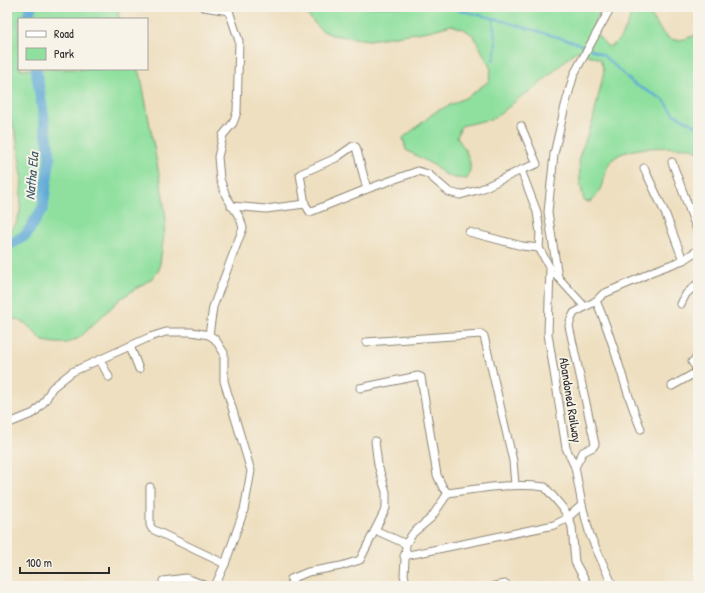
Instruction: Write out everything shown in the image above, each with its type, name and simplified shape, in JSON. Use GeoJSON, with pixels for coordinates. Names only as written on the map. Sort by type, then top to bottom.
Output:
{"type":"FeatureCollection","features":[{"type":"Feature","properties":{"kind":"street"},"geometry":{"type":"LineString","coordinates":[[204,7],[230,9],[239,41],[237,112],[233,123],[223,136],[218,157],[220,179],[231,206],[240,218],[243,228],[213,307],[209,335]]}},
{"type":"Feature","properties":{"kind":"street"},"geometry":{"type":"LineString","coordinates":[[558,277],[548,212],[554,154],[563,113],[574,74],[611,7]]}},
{"type":"Feature","properties":{"kind":"street"},"geometry":{"type":"LineString","coordinates":[[367,189],[356,147],[353,146],[336,158],[300,174],[305,204],[310,212],[367,189],[418,171],[428,174],[449,192],[460,195],[481,189],[537,164],[521,126]]}},
{"type":"Feature","properties":{"kind":"street"},"geometry":{"type":"LineString","coordinates":[[672,162],[698,230]]}},
{"type":"Feature","properties":{"kind":"street"},"geometry":{"type":"LineString","coordinates":[[644,168],[666,215],[683,260]]}},
{"type":"Feature","properties":{"kind":"street"},"geometry":{"type":"LineString","coordinates":[[521,170],[537,212],[540,233],[539,248],[550,268],[585,308]]}},
{"type":"Feature","properties":{"kind":"street"},"geometry":{"type":"LineString","coordinates":[[231,206],[266,209],[305,204]]}},
{"type":"Feature","properties":{"kind":"street"},"geometry":{"type":"LineString","coordinates":[[469,232],[522,246],[539,248]]}},
{"type":"Feature","properties":{"kind":"street"},"geometry":{"type":"LineString","coordinates":[[575,467],[583,452],[593,447],[595,444],[569,326],[570,319],[574,313],[596,301],[602,294],[651,272],[683,260],[698,250]]}},
{"type":"Feature","properties":{"kind":"street","name":"Abandoned Railway"},"geometry":{"type":"LineString","coordinates":[[550,268],[548,334],[566,448],[575,467],[582,505],[590,535],[613,586]]}},
{"type":"Feature","properties":{"kind":"street"},"geometry":{"type":"LineString","coordinates":[[681,304],[686,294],[698,283]]}},
{"type":"Feature","properties":{"kind":"street"},"geometry":{"type":"LineString","coordinates":[[596,301],[608,328],[633,410],[641,429]]}},
{"type":"Feature","properties":{"kind":"street"},"geometry":{"type":"LineString","coordinates":[[7,424],[34,413],[45,401],[52,388],[72,372],[130,346],[166,332],[192,332],[209,335],[215,339],[224,353],[224,381],[251,471],[244,510],[225,564],[215,586]]}},
{"type":"Feature","properties":{"kind":"street"},"geometry":{"type":"LineString","coordinates":[[366,342],[481,334],[484,336],[512,460],[515,485]]}},
{"type":"Feature","properties":{"kind":"street"},"geometry":{"type":"LineString","coordinates":[[130,346],[139,369]]}},
{"type":"Feature","properties":{"kind":"street"},"geometry":{"type":"LineString","coordinates":[[672,386],[695,373],[696,367],[692,362],[698,357]]}},
{"type":"Feature","properties":{"kind":"street"},"geometry":{"type":"LineString","coordinates":[[100,360],[109,378]]}},
{"type":"Feature","properties":{"kind":"street"},"geometry":{"type":"LineString","coordinates":[[360,388],[418,376],[421,377],[437,475],[442,488],[448,492],[515,485],[545,487],[562,507],[568,517],[572,527],[575,562],[588,586]]}},
{"type":"Feature","properties":{"kind":"street"},"geometry":{"type":"LineString","coordinates":[[293,586],[291,579],[308,572],[355,563],[360,560],[386,508],[386,492],[378,465],[375,441]]}},
{"type":"Feature","properties":{"kind":"street"},"geometry":{"type":"LineString","coordinates":[[150,487],[150,526],[152,529],[225,564]]}},
{"type":"Feature","properties":{"kind":"street"},"geometry":{"type":"LineString","coordinates":[[407,586],[404,575],[404,556],[406,544],[413,533],[431,518],[448,492]]}},
{"type":"Feature","properties":{"kind":"street"},"geometry":{"type":"LineString","coordinates":[[404,556],[554,525],[568,517],[582,505]]}},
{"type":"Feature","properties":{"kind":"street"},"geometry":{"type":"LineString","coordinates":[[376,530],[406,544]]}},
{"type":"Feature","properties":{"kind":"street"},"geometry":{"type":"LineString","coordinates":[[163,581],[186,578],[207,586]]}},
{"type":"Feature","properties":{"kind":"street"},"geometry":{"type":"LineString","coordinates":[[494,586],[506,584]]}},
{"type":"Feature","properties":{"kind":"green space"},"geometry":{"type":"Polygon","coordinates":[[[7,7],[118,7],[119,18],[18,18],[18,70],[138,70],[141,77],[163,196],[166,220],[159,270],[151,279],[120,299],[79,338],[67,343],[43,341],[25,323],[7,316],[7,234],[16,224],[20,212],[22,176],[16,134],[7,108],[7,7]]]}},
{"type":"Feature","properties":{"kind":"green space"},"geometry":{"type":"Polygon","coordinates":[[[300,7],[603,7],[595,20],[594,28],[595,32],[608,47],[618,41],[625,31],[633,8],[643,7],[660,30],[670,39],[686,39],[698,34],[698,152],[692,148],[647,148],[624,153],[615,157],[609,164],[595,197],[590,202],[584,201],[580,182],[579,157],[593,120],[604,71],[600,59],[576,51],[534,89],[523,95],[495,118],[461,126],[457,137],[470,162],[467,179],[455,178],[444,174],[435,166],[406,150],[403,138],[435,112],[469,96],[489,81],[491,69],[474,36],[464,29],[451,25],[429,31],[369,40],[332,35],[321,30],[300,7]]]}},
{"type":"Feature","properties":{"kind":"waterway","name":"Natha Ela"},"geometry":{"type":"LineString","coordinates":[[28,18],[31,7]]}},
{"type":"Feature","properties":{"kind":"waterway"},"geometry":{"type":"LineString","coordinates":[[445,7],[493,18],[574,42],[586,47]]}},
{"type":"Feature","properties":{"kind":"waterway"},"geometry":{"type":"LineString","coordinates":[[493,18],[496,48],[493,61]]}},
{"type":"Feature","properties":{"kind":"waterway"},"geometry":{"type":"LineString","coordinates":[[590,49],[603,55],[634,84],[664,100],[674,114],[698,127]]}},
{"type":"Feature","properties":{"kind":"waterway","name":"Natha Ela"},"geometry":{"type":"LineString","coordinates":[[7,246],[26,235],[43,208],[50,156],[36,70]]}}]}
